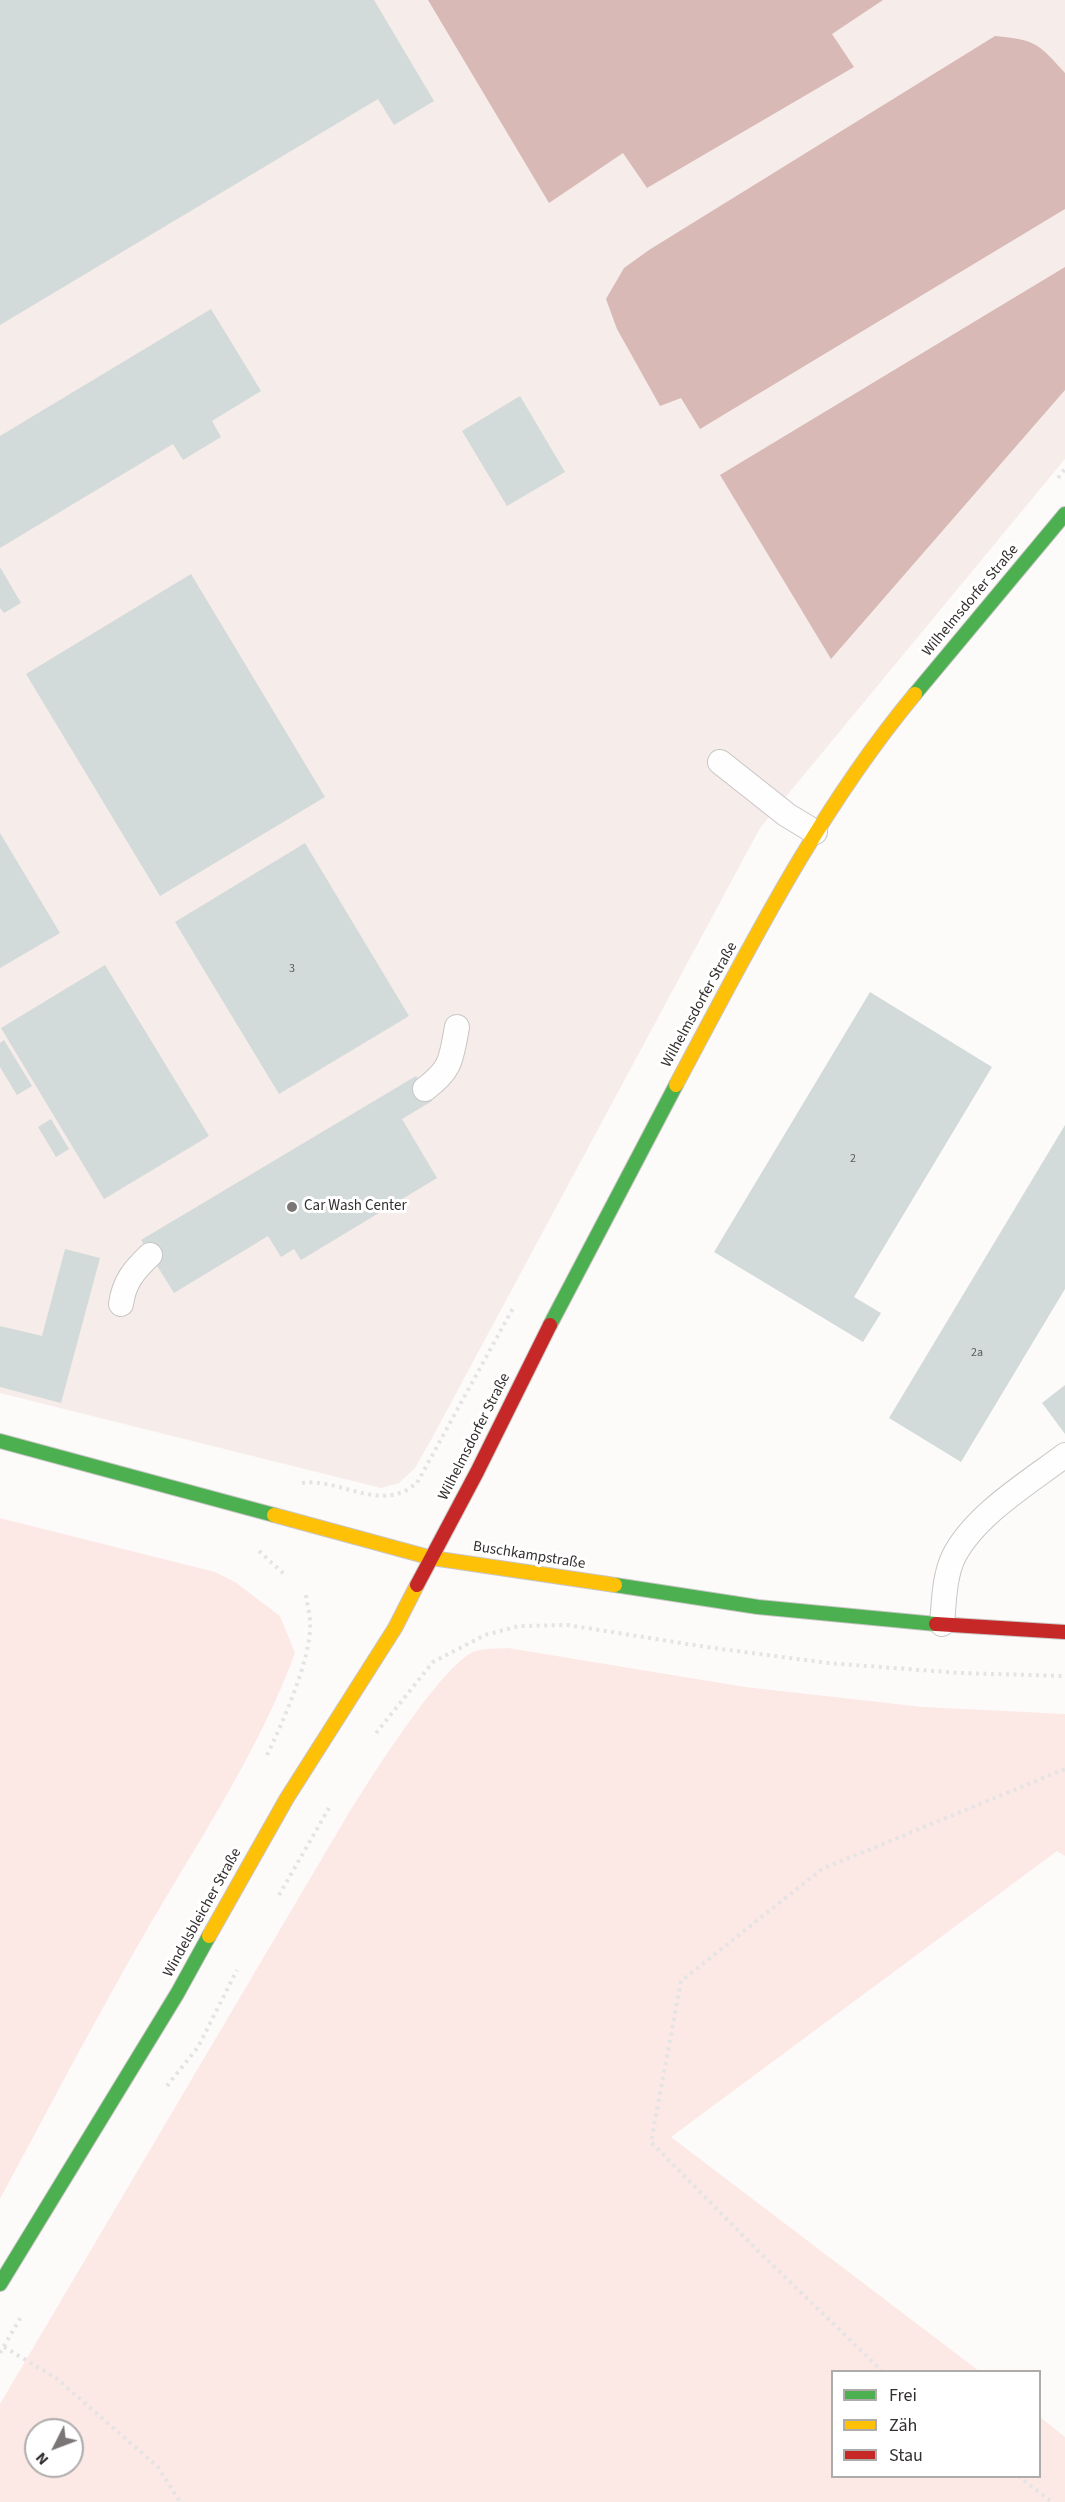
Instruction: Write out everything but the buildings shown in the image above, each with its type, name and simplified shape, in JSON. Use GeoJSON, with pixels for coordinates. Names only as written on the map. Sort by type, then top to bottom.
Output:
{"type":"FeatureCollection","features":[{"type":"Feature","properties":{"kind":"main road","name":"Wilhelmsdorfer Straße"},"geometry":{"type":"LineString","coordinates":[[432,1558],[568,1287],[705,1029],[815,832],[852,775],[888,727],[1065,514]]}},
{"type":"Feature","properties":{"kind":"main road","name":"Buschkampstraße"},"geometry":{"type":"LineString","coordinates":[[0,1441],[432,1558],[758,1607],[942,1624],[1065,1632]]}},
{"type":"Feature","properties":{"kind":"main road","name":"Windelsbleicher Straße"},"geometry":{"type":"LineString","coordinates":[[0,2284],[177,1994],[292,1789],[392,1632],[432,1558]]}},
{"type":"Feature","properties":{"kind":"lane"},"geometry":{"type":"LineString","coordinates":[[720,762],[787,815],[815,832]]}},
{"type":"Feature","properties":{"kind":"lane"},"geometry":{"type":"LineString","coordinates":[[425,1089],[443,1076],[451,1060],[457,1027]]}},
{"type":"Feature","properties":{"kind":"lane"},"geometry":{"type":"LineString","coordinates":[[121,1304],[123,1287],[135,1268],[150,1255]]}},
{"type":"Feature","properties":{"kind":"lane"},"geometry":{"type":"LineString","coordinates":[[942,1624],[947,1579],[953,1558],[968,1534],[1001,1503],[1065,1455]]}},
{"type":"Feature","properties":{"kind":"path"},"geometry":{"type":"LineString","coordinates":[[263,1763],[284,1719],[307,1650],[310,1624],[306,1595]]}},
{"type":"Feature","properties":{"kind":"path"},"geometry":{"type":"LineString","coordinates":[[433,1662],[485,1635],[519,1626],[568,1625],[706,1647],[828,1663],[960,1673],[1065,1676]]}},
{"type":"Feature","properties":{"kind":"path"},"geometry":{"type":"LineString","coordinates":[[881,2370],[755,2248],[651,2142],[681,1982],[822,1869],[1065,1769]]}},
{"type":"Feature","properties":{"kind":"path"},"geometry":{"type":"LineString","coordinates":[[4,2347],[56,2378],[158,2467],[180,2502]]}},
{"type":"Feature","properties":{"kind":"path"},"geometry":{"type":"LineString","coordinates":[[1021,2478],[1052,2502]]}},
{"type":"Feature","properties":{"kind":"shaded area"},"geometry":{"type":"Polygon","coordinates":[[[0,0],[1065,0],[1065,459],[760,828],[415,1468],[399,1483],[381,1488],[0,1393],[0,0]]]}},
{"type":"Feature","properties":{"kind":"shaded area"},"geometry":{"type":"Polygon","coordinates":[[[428,0],[883,0],[832,34],[854,67],[647,188],[623,153],[549,203],[428,0]]]}},
{"type":"Feature","properties":{"kind":"shaded area"},"geometry":{"type":"Polygon","coordinates":[[[995,36],[1019,39],[1035,45],[1042,49],[1065,73],[1065,209],[700,429],[681,398],[660,406],[617,329],[606,299],[624,268],[649,250],[995,36]]]}},
{"type":"Feature","properties":{"kind":"shaded area"},"geometry":{"type":"Polygon","coordinates":[[[1065,267],[1065,390],[831,659],[720,475],[1065,267]]]}},
{"type":"Feature","properties":{"kind":"shaded area"},"geometry":{"type":"Polygon","coordinates":[[[0,1518],[215,1572],[235,1582],[280,1616],[295,1653],[248,1757],[113,1990],[0,2199],[0,1518]]]}},
{"type":"Feature","properties":{"kind":"shaded area"},"geometry":{"type":"Polygon","coordinates":[[[508,1648],[745,1687],[923,1707],[1065,1714],[1065,1856],[1057,1851],[671,2137],[978,2370],[831,2370],[831,2478],[1041,2478],[1041,2418],[1065,2437],[1065,2502],[0,2502],[0,2404],[371,1778],[427,1698],[462,1659],[476,1651],[508,1648]]]}},
{"type":"Feature","properties":{"kind":"traffic: fast"},"geometry":{"type":"LineString","coordinates":[[915,694],[1065,514]]}},
{"type":"Feature","properties":{"kind":"traffic: fast"},"geometry":{"type":"LineString","coordinates":[[550,1325],[676,1085]]}},
{"type":"Feature","properties":{"kind":"traffic: fast"},"geometry":{"type":"LineString","coordinates":[[0,1441],[274,1515]]}},
{"type":"Feature","properties":{"kind":"traffic: fast"},"geometry":{"type":"LineString","coordinates":[[615,1585],[758,1607],[936,1624]]}},
{"type":"Feature","properties":{"kind":"traffic: fast"},"geometry":{"type":"LineString","coordinates":[[0,2284],[177,1994],[209,1936]]}},
{"type":"Feature","properties":{"kind":"traffic: slow"},"geometry":{"type":"LineString","coordinates":[[676,1085],[757,933],[815,834],[846,786],[915,694]]}},
{"type":"Feature","properties":{"kind":"traffic: slow"},"geometry":{"type":"LineString","coordinates":[[274,1515],[432,1558],[615,1585]]}},
{"type":"Feature","properties":{"kind":"traffic: slow"},"geometry":{"type":"LineString","coordinates":[[209,1936],[287,1798],[395,1628],[417,1585]]}},
{"type":"Feature","properties":{"kind":"traffic: jam"},"geometry":{"type":"LineString","coordinates":[[417,1585],[477,1472],[550,1325]]}},
{"type":"Feature","properties":{"kind":"traffic: jam"},"geometry":{"type":"LineString","coordinates":[[936,1624],[1065,1632]]}},
{"type":"Feature","properties":{"kind":"place","name":"Car Wash Center"},"geometry":{"type":"Point","coordinates":[292,1207]}}]}
